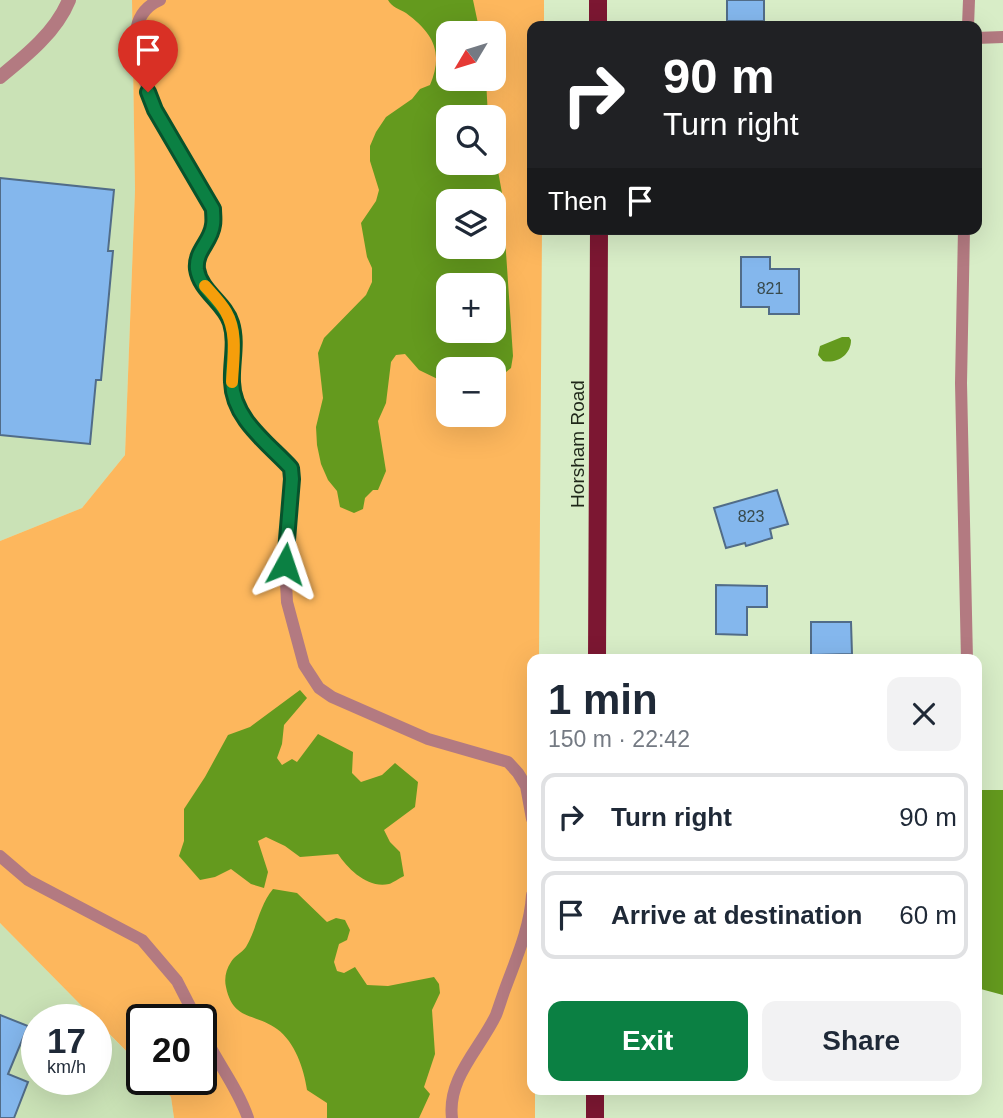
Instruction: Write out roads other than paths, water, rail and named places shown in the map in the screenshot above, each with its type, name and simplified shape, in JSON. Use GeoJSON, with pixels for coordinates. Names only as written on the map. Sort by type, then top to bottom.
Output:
{"type":"FeatureCollection","features":[{"type":"Feature","properties":{"kind":"main road"},"geometry":{"type":"LineString","coordinates":[[598,0],[598,21]]}},
{"type":"Feature","properties":{"kind":"main road","name":"Horsham Road"},"geometry":{"type":"LineString","coordinates":[[597,654],[598,235]]}},
{"type":"Feature","properties":{"kind":"main road"},"geometry":{"type":"LineString","coordinates":[[595,1095],[595,1118]]}},
{"type":"Feature","properties":{"kind":"street"},"geometry":{"type":"LineString","coordinates":[[0,77],[24,57],[62,17],[69,0]]}},
{"type":"Feature","properties":{"kind":"lane"},"geometry":{"type":"LineString","coordinates":[[160,0],[154,2],[142,15],[136,33],[136,55],[155,110],[213,209],[213,227],[197,256],[197,272],[202,283],[225,310],[232,325],[234,401],[246,421],[291,468],[285,583],[292,624],[304,665],[319,688],[332,697],[446,745],[508,762],[518,773],[527,791]]}},
{"type":"Feature","properties":{"kind":"lane"},"geometry":{"type":"LineString","coordinates":[[968,21],[969,0]]}},
{"type":"Feature","properties":{"kind":"lane"},"geometry":{"type":"LineString","coordinates":[[982,38],[1003,37]]}},
{"type":"Feature","properties":{"kind":"lane"},"geometry":{"type":"LineString","coordinates":[[964,235],[961,383],[967,654]]}},
{"type":"Feature","properties":{"kind":"lane"},"geometry":{"type":"LineString","coordinates":[[0,856],[27,880],[142,940],[177,981],[189,1004]]}},
{"type":"Feature","properties":{"kind":"lane"},"geometry":{"type":"LineString","coordinates":[[452,1118],[452,1099],[456,1084],[496,1014],[516,962],[527,916]]}},
{"type":"Feature","properties":{"kind":"lane"},"geometry":{"type":"LineString","coordinates":[[217,1060],[237,1090],[248,1118]]}}]}
